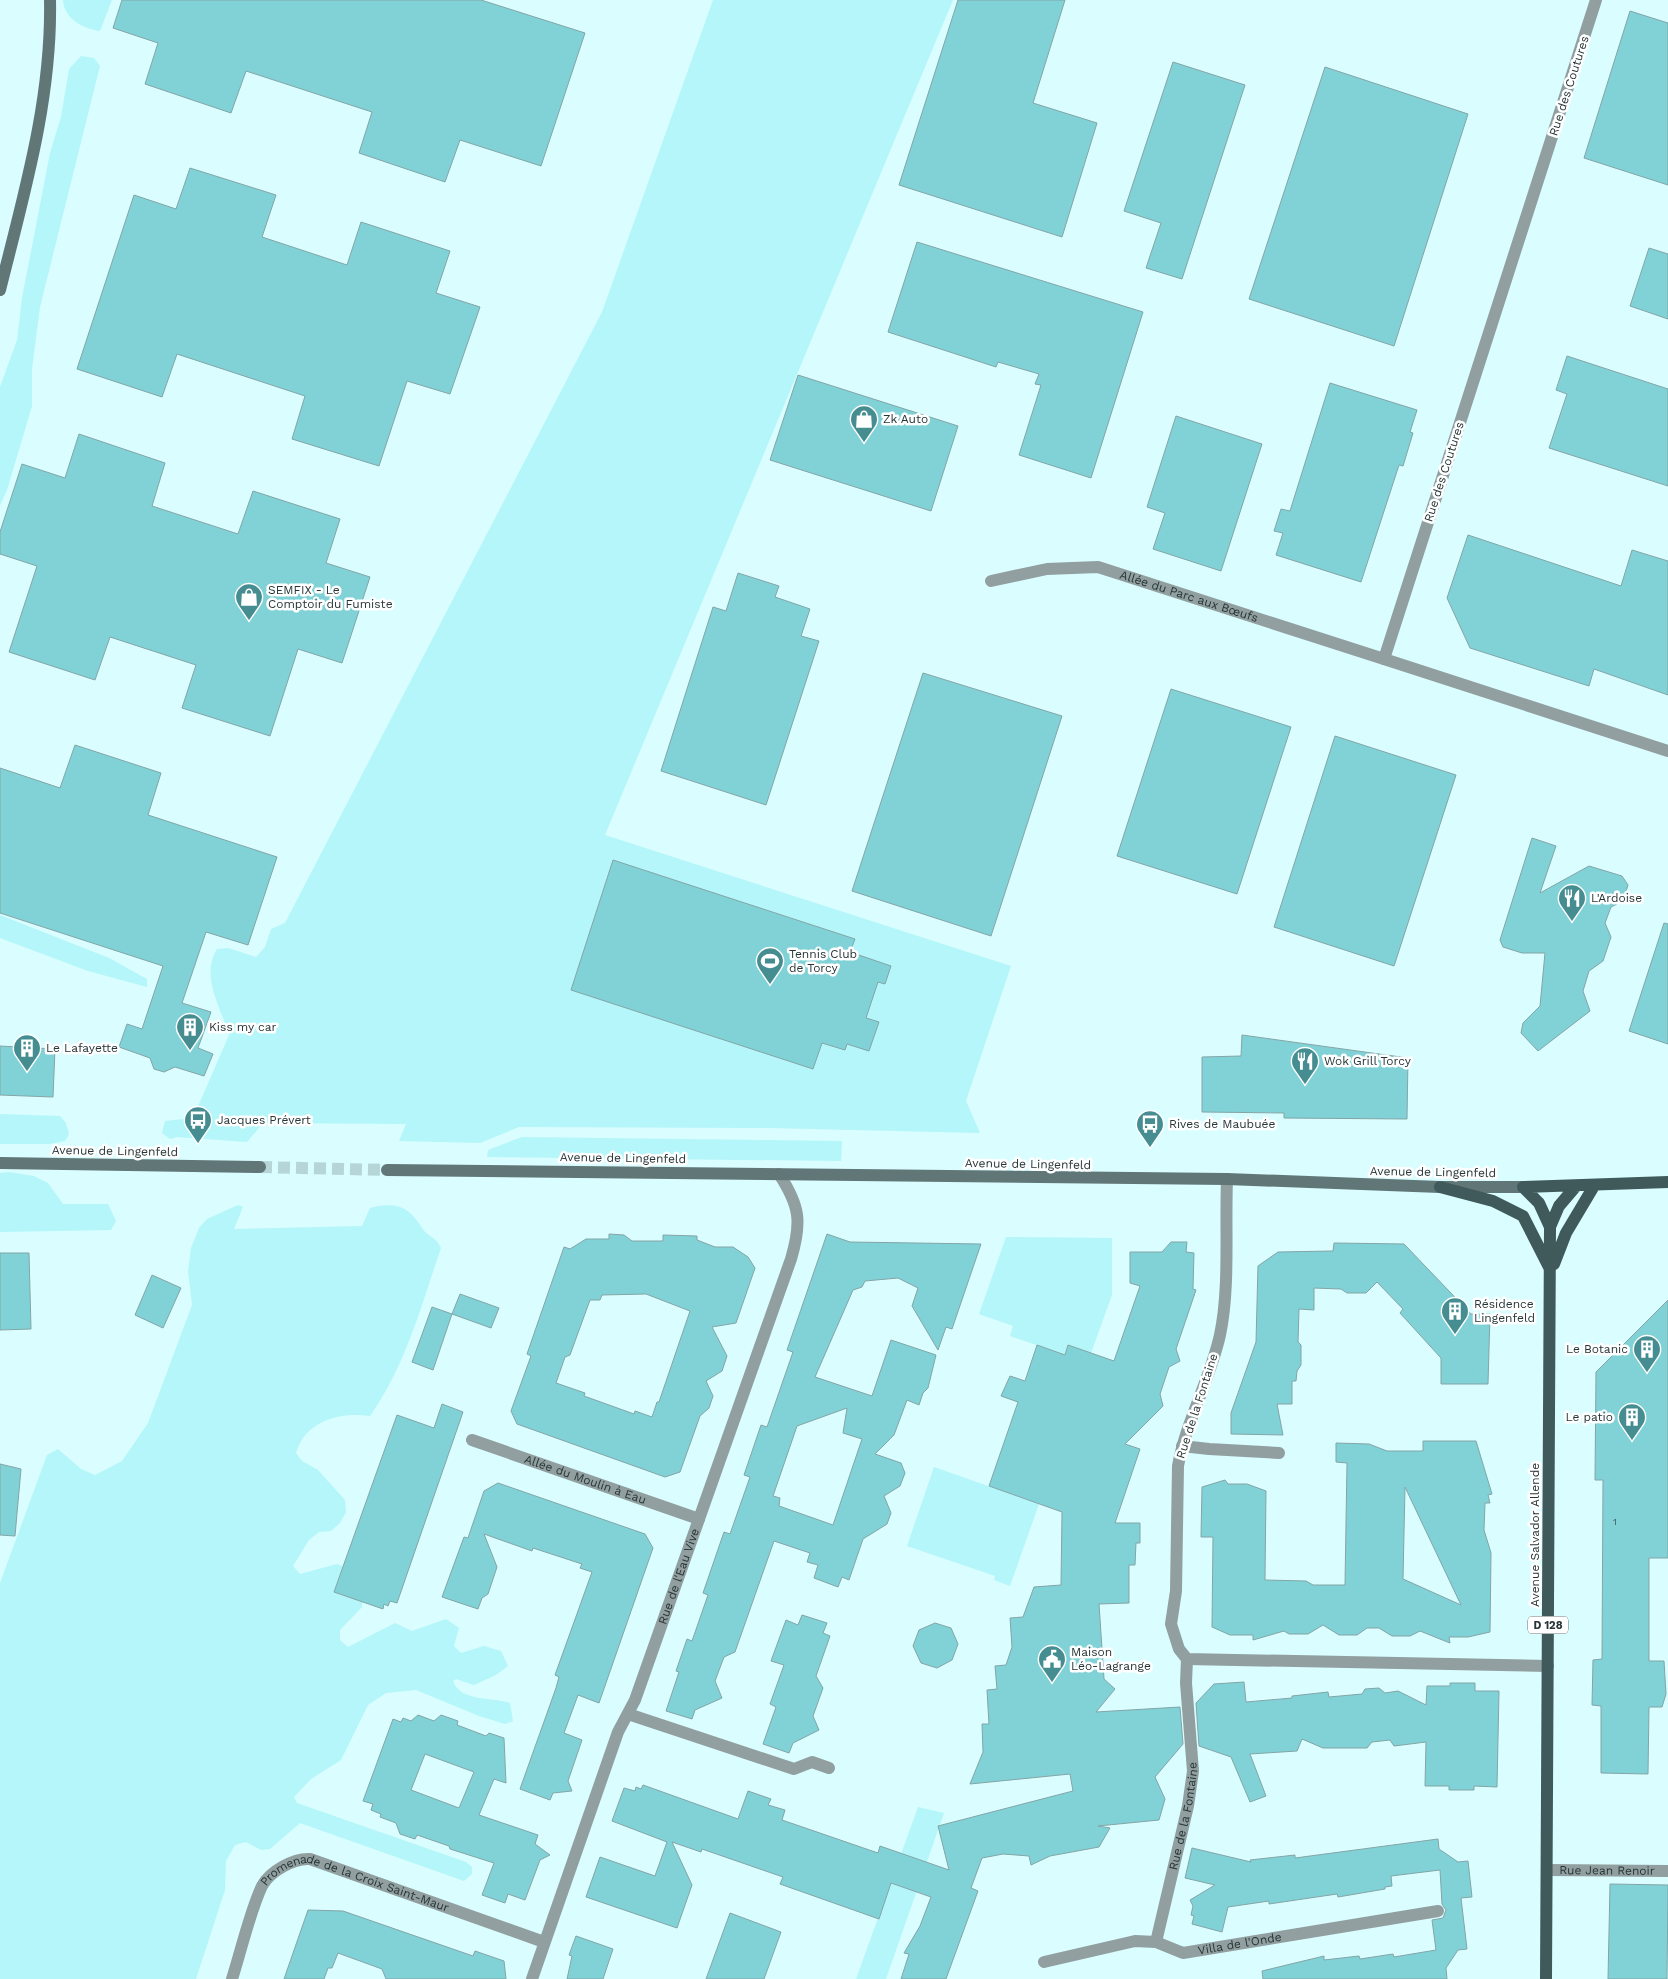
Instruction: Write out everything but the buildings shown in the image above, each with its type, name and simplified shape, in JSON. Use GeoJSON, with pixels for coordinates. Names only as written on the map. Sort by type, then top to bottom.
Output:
{"type":"FeatureCollection","features":[{"type":"Feature","properties":{"kind":"main road","name":"Avenue de Lingenfeld"},"geometry":{"type":"LineString","coordinates":[[1523,1187],[1668,1182]]}},
{"type":"Feature","properties":{"kind":"main road"},"geometry":{"type":"LineString","coordinates":[[1550,1227],[1558,1206],[1576,1186]]}},
{"type":"Feature","properties":{"kind":"main road","name":"Avenue Salvador Allende"},"geometry":{"type":"LineString","coordinates":[[1551,1271],[1566,1233],[1594,1186]]}},
{"type":"Feature","properties":{"kind":"main road","name":"Avenue Salvador Allende"},"geometry":{"type":"LineString","coordinates":[[1523,1187],[1539,1203],[1550,1227],[1546,1979]]}},
{"type":"Feature","properties":{"kind":"main road"},"geometry":{"type":"LineString","coordinates":[[1440,1188],[1493,1201],[1522,1216],[1551,1271]]}},
{"type":"Feature","properties":{"kind":"street"},"geometry":{"type":"LineString","coordinates":[[0,290],[36,141],[45,87],[51,26],[50,0]]}},
{"type":"Feature","properties":{"kind":"street","name":"Rue des Coutures"},"geometry":{"type":"LineString","coordinates":[[1384,659],[1596,0]]}},
{"type":"Feature","properties":{"kind":"street","name":"Allée du Parc aux Bœufs"},"geometry":{"type":"LineString","coordinates":[[991,582],[1047,569],[1098,567],[1384,659]]}},
{"type":"Feature","properties":{"kind":"street"},"geometry":{"type":"LineString","coordinates":[[1384,659],[1668,751]]}},
{"type":"Feature","properties":{"kind":"street","name":"Avenue de Lingenfeld"},"geometry":{"type":"LineString","coordinates":[[0,1163],[260,1167]]}},
{"type":"Feature","properties":{"kind":"street","name":"Avenue de Lingenfeld"},"geometry":{"type":"LineString","coordinates":[[387,1170],[1227,1179],[1440,1188],[1523,1187]]}},
{"type":"Feature","properties":{"kind":"street","name":"Rue de l'Eau Vive"},"geometry":{"type":"LineString","coordinates":[[532,1979],[618,1732],[635,1700],[797,1241],[798,1213],[794,1199],[779,1174]]}},
{"type":"Feature","properties":{"kind":"street","name":"Rue de la Fontaine"},"geometry":{"type":"LineString","coordinates":[[1156,1942],[1188,1806],[1193,1771],[1186,1683],[1187,1659],[1179,1649],[1171,1624],[1176,1591],[1176,1505],[1182,1446],[1220,1338],[1227,1179]]}},
{"type":"Feature","properties":{"kind":"street","name":"Allée du Moulin à Eau"},"geometry":{"type":"LineString","coordinates":[[472,1440],[698,1519]]}},
{"type":"Feature","properties":{"kind":"street"},"geometry":{"type":"LineString","coordinates":[[1182,1446],[1279,1452]]}},
{"type":"Feature","properties":{"kind":"street"},"geometry":{"type":"LineString","coordinates":[[1187,1659],[1548,1666]]}},
{"type":"Feature","properties":{"kind":"street"},"geometry":{"type":"LineString","coordinates":[[628,1714],[794,1769],[812,1762],[829,1768]]}},
{"type":"Feature","properties":{"kind":"street","name":"Promenade de la Croix Saint-Maur"},"geometry":{"type":"LineString","coordinates":[[232,1979],[263,1885],[288,1862],[301,1859],[310,1859],[544,1942]]}},
{"type":"Feature","properties":{"kind":"street","name":"Rue Jean Renoir"},"geometry":{"type":"LineString","coordinates":[[1546,1870],[1668,1871]]}},
{"type":"Feature","properties":{"kind":"street","name":"Villa de l'Onde"},"geometry":{"type":"LineString","coordinates":[[1044,1962],[1135,1941],[1156,1942],[1183,1953],[1438,1911]]}},
{"type":"Feature","properties":{"kind":"shaded area"},"geometry":{"type":"Polygon","coordinates":[[[63,0],[112,0],[100,31],[88,28],[71,18],[64,7],[63,0]]]}},
{"type":"Feature","properties":{"kind":"shaded area"},"geometry":{"type":"Polygon","coordinates":[[[713,0],[953,0],[605,835],[1011,966],[966,1101],[980,1133],[768,1128],[519,1127],[480,1143],[399,1141],[406,1124],[263,1123],[247,1142],[177,1137],[170,1139],[162,1133],[165,1121],[193,1118],[229,1035],[211,981],[212,960],[217,949],[228,948],[256,957],[265,947],[271,929],[285,923],[602,312],[713,0]]]}},
{"type":"Feature","properties":{"kind":"shaded area"},"geometry":{"type":"Polygon","coordinates":[[[81,56],[94,58],[100,66],[40,307],[32,369],[32,406],[7,490],[0,505],[0,387],[17,340],[22,298],[50,153],[61,117],[69,69],[81,56]]]}},
{"type":"Feature","properties":{"kind":"shaded area"},"geometry":{"type":"Polygon","coordinates":[[[0,915],[109,958],[147,979],[147,987],[88,971],[0,938],[0,915]]]}},
{"type":"Feature","properties":{"kind":"shaded area"},"geometry":{"type":"Polygon","coordinates":[[[0,1114],[60,1116],[66,1123],[69,1134],[65,1141],[50,1144],[0,1144],[0,1114]]]}},
{"type":"Feature","properties":{"kind":"shaded area"},"geometry":{"type":"Polygon","coordinates":[[[522,1137],[842,1141],[841,1161],[487,1157],[488,1150],[522,1137]]]}},
{"type":"Feature","properties":{"kind":"shaded area"},"geometry":{"type":"Polygon","coordinates":[[[9,1172],[34,1176],[48,1183],[63,1204],[108,1204],[116,1221],[111,1230],[0,1232],[0,1173],[9,1172]]]}},
{"type":"Feature","properties":{"kind":"shaded area"},"geometry":{"type":"Polygon","coordinates":[[[238,1205],[243,1207],[234,1229],[362,1226],[370,1208],[387,1205],[399,1207],[409,1212],[441,1248],[412,1335],[383,1397],[370,1416],[347,1415],[336,1417],[316,1426],[301,1442],[296,1453],[302,1461],[318,1470],[345,1500],[346,1512],[340,1523],[331,1531],[319,1532],[309,1540],[293,1566],[300,1574],[337,1564],[343,1566],[335,1592],[362,1601],[362,1607],[340,1630],[340,1640],[348,1647],[395,1623],[412,1631],[446,1619],[459,1628],[454,1646],[461,1653],[484,1646],[501,1651],[508,1666],[496,1675],[474,1685],[456,1679],[453,1681],[457,1688],[470,1696],[510,1703],[513,1721],[505,1724],[479,1716],[416,1690],[386,1693],[368,1705],[341,1760],[311,1779],[294,1797],[297,1803],[466,1862],[472,1867],[472,1874],[464,1881],[300,1823],[270,1849],[261,1850],[246,1842],[235,1845],[226,1861],[225,1890],[196,1979],[0,1979],[0,1583],[47,1455],[58,1449],[81,1469],[95,1475],[122,1461],[148,1423],[192,1305],[188,1271],[191,1248],[199,1228],[207,1219],[238,1205]]]}},
{"type":"Feature","properties":{"kind":"shaded area"},"geometry":{"type":"Polygon","coordinates":[[[1006,1237],[1112,1238],[1112,1295],[1091,1353],[1065,1355],[1010,1336],[1013,1326],[979,1314],[1006,1237]]]}},
{"type":"Feature","properties":{"kind":"shaded area"},"geometry":{"type":"Polygon","coordinates":[[[934,1467],[1039,1504],[1010,1586],[994,1580],[995,1576],[907,1546],[934,1467]]]}},
{"type":"Feature","properties":{"kind":"shaded area"},"geometry":{"type":"Polygon","coordinates":[[[918,1807],[944,1813],[886,1979],[856,1979],[918,1807]]]}},
{"type":"Feature","properties":{"kind":"tunnel"},"geometry":{"type":"LineString","coordinates":[[260,1167],[387,1170]]}},
{"type":"Feature","properties":{"kind":"place","name":"Zk Auto"},"geometry":{"type":"Point","coordinates":[864,443]}},
{"type":"Feature","properties":{"kind":"place","name":"SEMFIX - Le Comptoir du Fumiste"},"geometry":{"type":"Point","coordinates":[249,621]}},
{"type":"Feature","properties":{"kind":"place","name":"L'Ardoise"},"geometry":{"type":"Point","coordinates":[1572,922]}},
{"type":"Feature","properties":{"kind":"place","name":"Tennis Club de Torcy"},"geometry":{"type":"Point","coordinates":[770,985]}},
{"type":"Feature","properties":{"kind":"place","name":"Kiss my car"},"geometry":{"type":"Point","coordinates":[190,1051]}},
{"type":"Feature","properties":{"kind":"place","name":"Le Lafayette"},"geometry":{"type":"Point","coordinates":[27,1072]}},
{"type":"Feature","properties":{"kind":"place","name":"Wok Grill Torcy"},"geometry":{"type":"Point","coordinates":[1305,1085]}},
{"type":"Feature","properties":{"kind":"place","name":"Jacques Prévert"},"geometry":{"type":"Point","coordinates":[198,1144]}},
{"type":"Feature","properties":{"kind":"place","name":"Rives de Maubuée"},"geometry":{"type":"Point","coordinates":[1150,1148]}},
{"type":"Feature","properties":{"kind":"place","name":"Résidence Lingenfeld"},"geometry":{"type":"Point","coordinates":[1455,1335]}},
{"type":"Feature","properties":{"kind":"place","name":"Le Botanic"},"geometry":{"type":"Point","coordinates":[1647,1373]}},
{"type":"Feature","properties":{"kind":"place","name":"Le patio"},"geometry":{"type":"Point","coordinates":[1632,1441]}},
{"type":"Feature","properties":{"kind":"place","name":"Maison Léo-Lagrange"},"geometry":{"type":"Point","coordinates":[1052,1683]}}]}
